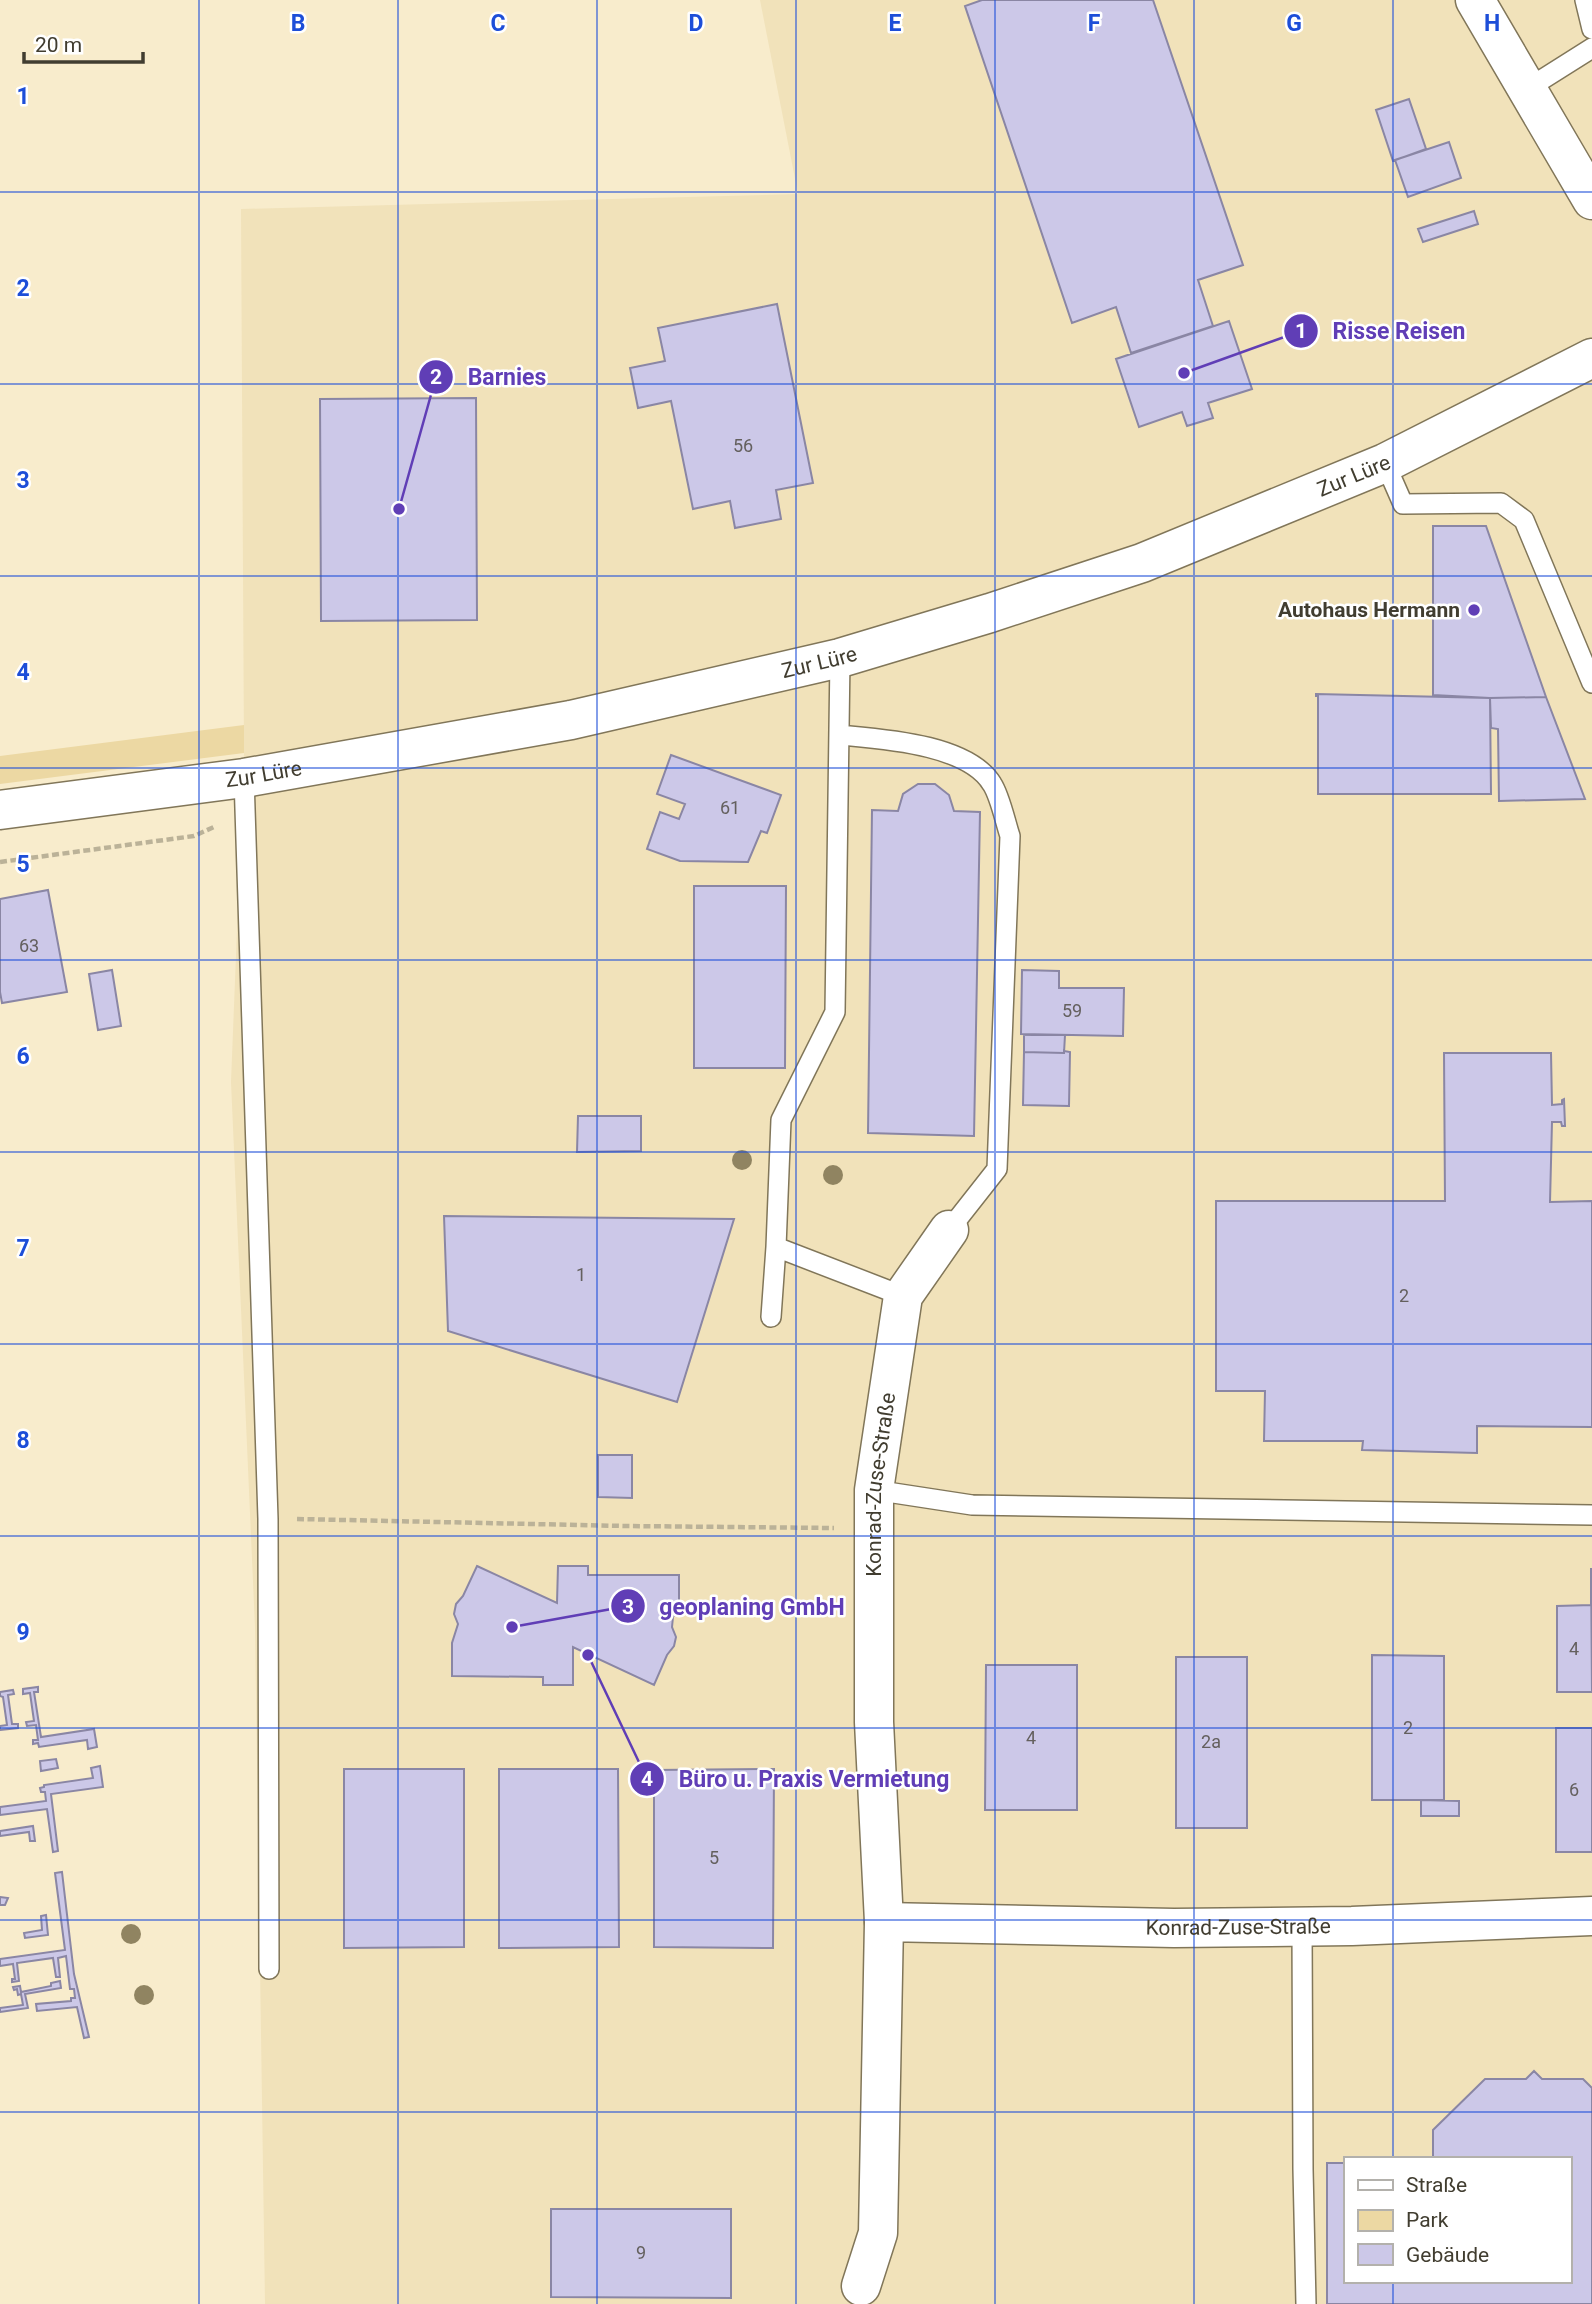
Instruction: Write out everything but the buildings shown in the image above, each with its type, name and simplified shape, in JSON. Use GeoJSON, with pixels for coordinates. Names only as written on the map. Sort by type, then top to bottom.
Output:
{"type":"FeatureCollection","features":[{"type":"Feature","properties":{"kind":"street"},"geometry":{"type":"LineString","coordinates":[[1475,0],[1592,200]]}},
{"type":"Feature","properties":{"kind":"street","name":"Zur Lüre"},"geometry":{"type":"LineString","coordinates":[[0,810],[244,792],[840,658],[1142,563],[1385,463],[1592,358]]}},
{"type":"Feature","properties":{"kind":"street","name":"Konrad-Zuse-Straße"},"geometry":{"type":"LineString","coordinates":[[861,2286],[878,2232],[884,1922],[874,1722],[874,1490],[903,1296],[949,1230]]}},
{"type":"Feature","properties":{"kind":"street","name":"Konrad-Zuse-Straße"},"geometry":{"type":"LineString","coordinates":[[884,1922],[1174,1928],[1592,1916]]}},
{"type":"Feature","properties":{"kind":"lane"},"geometry":{"type":"LineString","coordinates":[[1585,0],[1592,29]]}},
{"type":"Feature","properties":{"kind":"lane"},"geometry":{"type":"LineString","coordinates":[[1528,89],[1592,48]]}},
{"type":"Feature","properties":{"kind":"lane"},"geometry":{"type":"LineString","coordinates":[[1385,463],[1402,504],[1501,503],[1524,520],[1592,683]]}},
{"type":"Feature","properties":{"kind":"lane"},"geometry":{"type":"LineString","coordinates":[[771,1317],[781,1120],[835,1012],[840,658]]}},
{"type":"Feature","properties":{"kind":"lane"},"geometry":{"type":"LineString","coordinates":[[840,735],[897,741],[965,759],[992,783],[1010,836],[997,1169],[949,1230]]}},
{"type":"Feature","properties":{"kind":"lane"},"geometry":{"type":"LineString","coordinates":[[244,792],[268,1519],[269,1969]]}},
{"type":"Feature","properties":{"kind":"lane"},"geometry":{"type":"LineString","coordinates":[[776,1247],[903,1296]]}},
{"type":"Feature","properties":{"kind":"lane"},"geometry":{"type":"LineString","coordinates":[[874,1490],[972,1505],[1592,1515]]}},
{"type":"Feature","properties":{"kind":"lane"},"geometry":{"type":"LineString","coordinates":[[1302,1926],[1306,2304]]}},
{"type":"Feature","properties":{"kind":"path"},"geometry":{"type":"LineString","coordinates":[[0,862],[194,836],[219,825],[244,792]]}},
{"type":"Feature","properties":{"kind":"path"},"geometry":{"type":"LineString","coordinates":[[268,1519],[873,1528]]}},
{"type":"Feature","properties":{"kind":"shaded area"},"geometry":{"type":"Polygon","coordinates":[[[760,0],[1592,0],[1592,2304],[265,2304],[255,1627],[231,1082],[244,753],[241,209],[798,194],[760,0]]]}},
{"type":"Feature","properties":{"kind":"green space"},"geometry":{"type":"Polygon","coordinates":[[[244,725],[244,753],[0,784],[0,756],[244,725]]]}},
{"type":"Feature","properties":{"kind":"place","name":"Risse Reisen"},"geometry":{"type":"Point","coordinates":[1184,373]}},
{"type":"Feature","properties":{"kind":"place","name":"Barnies"},"geometry":{"type":"Point","coordinates":[399,509]}},
{"type":"Feature","properties":{"kind":"place","name":"Autohaus Hermann"},"geometry":{"type":"Point","coordinates":[1474,610]}},
{"type":"Feature","properties":{"kind":"place","name":"geoplaning GmbH"},"geometry":{"type":"Point","coordinates":[512,1627]}},
{"type":"Feature","properties":{"kind":"place","name":"Büro u. Praxis Vermietung"},"geometry":{"type":"Point","coordinates":[588,1655]}}]}
